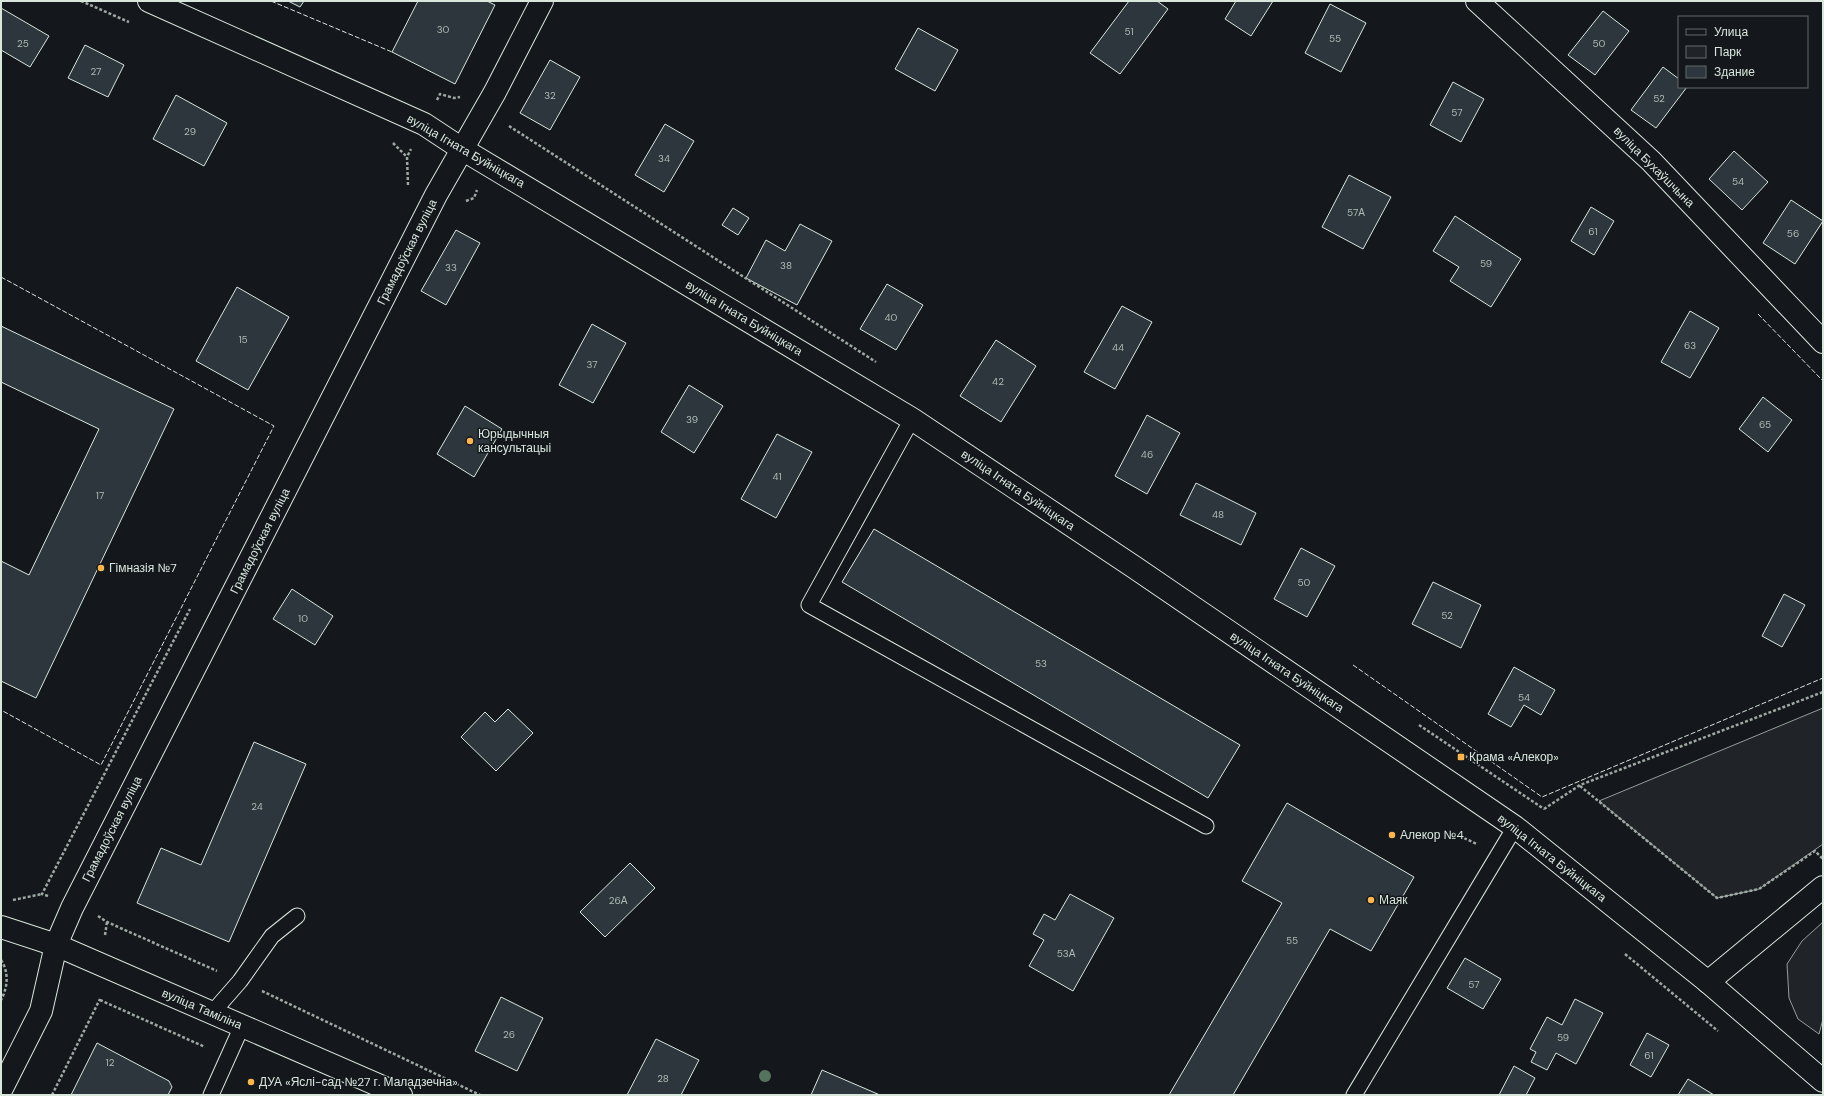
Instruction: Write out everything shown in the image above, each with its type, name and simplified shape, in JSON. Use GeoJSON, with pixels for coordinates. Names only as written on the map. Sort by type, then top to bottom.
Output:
{"type":"FeatureCollection","features":[{"type":"Feature","properties":{"kind":"street","name":"вуліца Ігната Буйніцкага"},"geometry":{"type":"LineString","coordinates":[[150,1],[424,124],[462,149],[912,420],[1134,567],[1515,827],[1708,982],[1823,1081]]}},
{"type":"Feature","properties":{"kind":"street","name":"Грамадоўская вуліца"},"geometry":{"type":"LineString","coordinates":[[1,1090],[41,1011],[56,945],[76,901],[436,195],[495,92],[542,1]]}},
{"type":"Feature","properties":{"kind":"street","name":"вуліца Бухаўшчына"},"geometry":{"type":"LineString","coordinates":[[1477,1],[1651,161],[1823,342]]}},
{"type":"Feature","properties":{"kind":"street"},"geometry":{"type":"LineString","coordinates":[[1708,982],[1823,888]]}},
{"type":"Feature","properties":{"kind":"street","name":"вуліца Таміліна"},"geometry":{"type":"LineString","coordinates":[[1,927],[56,945],[401,1095]]}},
{"type":"Feature","properties":{"kind":"lane"},"geometry":{"type":"LineString","coordinates":[[912,420],[809,605],[1206,826]]}},
{"type":"Feature","properties":{"kind":"lane"},"geometry":{"type":"LineString","coordinates":[[1354,1095],[1515,827]]}},
{"type":"Feature","properties":{"kind":"lane"},"geometry":{"type":"LineString","coordinates":[[212,1013],[240,981],[272,936],[297,916]]}},
{"type":"Feature","properties":{"kind":"lane"},"geometry":{"type":"LineString","coordinates":[[211,1095],[242,1026]]}},
{"type":"Feature","properties":{"kind":"path"},"geometry":{"type":"LineString","coordinates":[[1515,827],[1580,786],[1823,692]]}},
{"type":"Feature","properties":{"kind":"path"},"geometry":{"type":"LineString","coordinates":[[1580,786],[1717,898],[1759,889],[1815,851],[1823,860]]}},
{"type":"Feature","properties":{"kind":"path"},"geometry":{"type":"LineString","coordinates":[[1455,834],[1498,855]]}},
{"type":"Feature","properties":{"kind":"path"},"geometry":{"type":"LineString","coordinates":[[52,1095],[100,1000],[100,965],[107,922]]}},
{"type":"Feature","properties":{"kind":"path"},"geometry":{"type":"LineString","coordinates":[[1619,950],[1723,1035]]}},
{"type":"Feature","properties":{"kind":"path"},"geometry":{"type":"LineString","coordinates":[[1,960],[6,969],[5,992],[1,1000]]}},
{"type":"Feature","properties":{"kind":"path"},"geometry":{"type":"LineString","coordinates":[[240,981],[480,1095]]}},
{"type":"Feature","properties":{"kind":"green space"},"geometry":{"type":"Polygon","coordinates":[[[1823,708],[1823,844],[1759,889],[1717,898],[1599,801],[1823,708]]]}},
{"type":"Feature","properties":{"kind":"green space"},"geometry":{"type":"Polygon","coordinates":[[[1823,922],[1823,1019],[1819,1034],[1798,1019],[1789,998],[1787,964],[1802,941],[1823,922]]]}},
{"type":"Feature","properties":{"kind":"building"},"geometry":{"type":"Polygon","coordinates":[[[288,1],[304,1],[300,7],[288,1]]]}},
{"type":"Feature","properties":{"kind":"building"},"geometry":{"type":"Polygon","coordinates":[[[418,1],[487,1],[495,5],[455,84],[392,52],[418,1]]]}},
{"type":"Feature","properties":{"kind":"building"},"geometry":{"type":"Polygon","coordinates":[[[1129,1],[1157,1],[1168,9],[1120,74],[1090,53],[1129,1]]]}},
{"type":"Feature","properties":{"kind":"building"},"geometry":{"type":"Polygon","coordinates":[[[1236,1],[1273,1],[1251,36],[1225,19],[1236,1]]]}},
{"type":"Feature","properties":{"kind":"building"},"geometry":{"type":"Polygon","coordinates":[[[1330,4],[1366,23],[1341,72],[1305,53],[1330,4]]]}},
{"type":"Feature","properties":{"kind":"building"},"geometry":{"type":"Polygon","coordinates":[[[1,8],[49,36],[30,67],[1,50],[1,8]]]}},
{"type":"Feature","properties":{"kind":"building"},"geometry":{"type":"Polygon","coordinates":[[[1603,11],[1629,31],[1595,75],[1568,55],[1603,11]]]}},
{"type":"Feature","properties":{"kind":"building"},"geometry":{"type":"Polygon","coordinates":[[[918,28],[958,50],[935,91],[895,69],[918,28]]]}},
{"type":"Feature","properties":{"kind":"building"},"geometry":{"type":"Polygon","coordinates":[[[85,45],[124,65],[108,97],[68,78],[85,45]]]}},
{"type":"Feature","properties":{"kind":"building"},"geometry":{"type":"Polygon","coordinates":[[[550,60],[580,77],[550,130],[520,113],[550,60]]]}},
{"type":"Feature","properties":{"kind":"building"},"geometry":{"type":"Polygon","coordinates":[[[1663,67],[1678,78],[1678,88],[1686,88],[1656,128],[1631,110],[1663,67]]]}},
{"type":"Feature","properties":{"kind":"building"},"geometry":{"type":"Polygon","coordinates":[[[1453,82],[1484,99],[1461,142],[1430,125],[1453,82]]]}},
{"type":"Feature","properties":{"kind":"building"},"geometry":{"type":"Polygon","coordinates":[[[176,95],[227,123],[204,166],[153,139],[176,95]]]}},
{"type":"Feature","properties":{"kind":"building"},"geometry":{"type":"Polygon","coordinates":[[[665,124],[694,141],[664,192],[635,175],[665,124]]]}},
{"type":"Feature","properties":{"kind":"building"},"geometry":{"type":"Polygon","coordinates":[[[1734,151],[1768,182],[1742,210],[1709,179],[1734,151]]]}},
{"type":"Feature","properties":{"kind":"building"},"geometry":{"type":"Polygon","coordinates":[[[1349,175],[1391,197],[1363,249],[1322,227],[1349,175]]]}},
{"type":"Feature","properties":{"kind":"building"},"geometry":{"type":"Polygon","coordinates":[[[1791,200],[1823,221],[1795,264],[1763,243],[1791,200]]]}},
{"type":"Feature","properties":{"kind":"building"},"geometry":{"type":"Polygon","coordinates":[[[1591,207],[1614,221],[1594,255],[1571,241],[1591,207]]]}},
{"type":"Feature","properties":{"kind":"building"},"geometry":{"type":"Polygon","coordinates":[[[733,208],[749,218],[738,235],[722,225],[733,208]]]}},
{"type":"Feature","properties":{"kind":"building"},"geometry":{"type":"Polygon","coordinates":[[[1455,216],[1521,259],[1491,307],[1450,281],[1459,267],[1433,251],[1455,216]]]}},
{"type":"Feature","properties":{"kind":"building"},"geometry":{"type":"Polygon","coordinates":[[[800,224],[832,241],[797,305],[746,278],[766,240],[785,251],[800,224]]]}},
{"type":"Feature","properties":{"kind":"building"},"geometry":{"type":"Polygon","coordinates":[[[456,230],[480,243],[446,305],[421,291],[456,230]]]}},
{"type":"Feature","properties":{"kind":"building"},"geometry":{"type":"Polygon","coordinates":[[[887,284],[923,305],[896,350],[860,329],[887,284]]]}},
{"type":"Feature","properties":{"kind":"building"},"geometry":{"type":"Polygon","coordinates":[[[237,287],[289,317],[248,390],[196,361],[237,287]]]}},
{"type":"Feature","properties":{"kind":"building"},"geometry":{"type":"Polygon","coordinates":[[[1122,306],[1152,322],[1115,389],[1084,372],[1122,306]]]}},
{"type":"Feature","properties":{"kind":"building"},"geometry":{"type":"Polygon","coordinates":[[[1690,311],[1719,328],[1690,378],[1661,362],[1690,311]]]}},
{"type":"Feature","properties":{"kind":"building"},"geometry":{"type":"Polygon","coordinates":[[[592,324],[626,343],[593,403],[559,385],[592,324]]]}},
{"type":"Feature","properties":{"kind":"building"},"geometry":{"type":"Polygon","coordinates":[[[1,326],[174,409],[36,698],[1,681],[1,561],[29,575],[99,429],[1,382],[1,326]]]}},
{"type":"Feature","properties":{"kind":"building"},"geometry":{"type":"Polygon","coordinates":[[[996,340],[1036,366],[1001,422],[960,396],[996,340]]]}},
{"type":"Feature","properties":{"kind":"building"},"geometry":{"type":"Polygon","coordinates":[[[689,385],[723,406],[694,453],[661,432],[689,385]]]}},
{"type":"Feature","properties":{"kind":"building"},"geometry":{"type":"Polygon","coordinates":[[[1763,397],[1792,420],[1768,452],[1739,429],[1763,397]]]}},
{"type":"Feature","properties":{"kind":"building","name":"Юрыдычныя кансультацыі"},"geometry":{"type":"Polygon","coordinates":[[[465,406],[502,429],[474,477],[437,454],[465,406]]]}},
{"type":"Feature","properties":{"kind":"building"},"geometry":{"type":"Polygon","coordinates":[[[1147,415],[1180,433],[1147,494],[1115,476],[1147,415]]]}},
{"type":"Feature","properties":{"kind":"building"},"geometry":{"type":"Polygon","coordinates":[[[777,434],[812,452],[776,518],[741,499],[777,434]]]}},
{"type":"Feature","properties":{"kind":"building"},"geometry":{"type":"Polygon","coordinates":[[[1196,483],[1256,513],[1241,545],[1180,515],[1196,483]]]}},
{"type":"Feature","properties":{"kind":"building"},"geometry":{"type":"Polygon","coordinates":[[[874,529],[1240,745],[1208,798],[842,582],[874,529]]]}},
{"type":"Feature","properties":{"kind":"building"},"geometry":{"type":"Polygon","coordinates":[[[1301,548],[1335,566],[1307,617],[1274,599],[1301,548]]]}},
{"type":"Feature","properties":{"kind":"building"},"geometry":{"type":"Polygon","coordinates":[[[1433,582],[1481,605],[1461,648],[1412,624],[1433,582]]]}},
{"type":"Feature","properties":{"kind":"building"},"geometry":{"type":"Polygon","coordinates":[[[292,589],[333,616],[315,645],[273,619],[292,589]]]}},
{"type":"Feature","properties":{"kind":"building"},"geometry":{"type":"Polygon","coordinates":[[[1784,594],[1805,605],[1782,647],[1762,636],[1784,594]]]}},
{"type":"Feature","properties":{"kind":"building"},"geometry":{"type":"Polygon","coordinates":[[[1514,667],[1555,690],[1541,715],[1524,705],[1511,727],[1488,714],[1514,667]]]}},
{"type":"Feature","properties":{"kind":"building"},"geometry":{"type":"Polygon","coordinates":[[[508,709],[533,733],[496,771],[461,737],[485,712],[495,722],[508,709]]]}},
{"type":"Feature","properties":{"kind":"building"},"geometry":{"type":"Polygon","coordinates":[[[254,742],[306,764],[229,942],[137,903],[161,848],[201,865],[254,742]]]}},
{"type":"Feature","properties":{"kind":"building"},"geometry":{"type":"Polygon","coordinates":[[[1287,803],[1414,877],[1371,951],[1330,929],[1233,1095],[1169,1095],[1282,903],[1242,881],[1287,803]]]}},
{"type":"Feature","properties":{"kind":"building"},"geometry":{"type":"Polygon","coordinates":[[[630,863],[655,888],[605,937],[580,912],[630,863]]]}},
{"type":"Feature","properties":{"kind":"building"},"geometry":{"type":"Polygon","coordinates":[[[1070,894],[1114,918],[1073,991],[1029,966],[1044,940],[1033,934],[1044,914],[1055,920],[1070,894]]]}},
{"type":"Feature","properties":{"kind":"building"},"geometry":{"type":"Polygon","coordinates":[[[1465,958],[1501,979],[1483,1009],[1447,988],[1465,958]]]}},
{"type":"Feature","properties":{"kind":"building"},"geometry":{"type":"Polygon","coordinates":[[[501,997],[543,1018],[517,1071],[475,1051],[501,997]]]}},
{"type":"Feature","properties":{"kind":"building"},"geometry":{"type":"Polygon","coordinates":[[[1575,999],[1603,1013],[1576,1064],[1556,1053],[1547,1070],[1531,1062],[1536,1052],[1530,1049],[1547,1017],[1562,1025],[1575,999]]]}},
{"type":"Feature","properties":{"kind":"building"},"geometry":{"type":"Polygon","coordinates":[[[1647,1033],[1669,1045],[1651,1077],[1630,1065],[1647,1033]]]}},
{"type":"Feature","properties":{"kind":"building"},"geometry":{"type":"Polygon","coordinates":[[[656,1039],[699,1060],[681,1095],[627,1095],[656,1039]]]}},
{"type":"Feature","properties":{"kind":"building"},"geometry":{"type":"Polygon","coordinates":[[[97,1043],[169,1081],[172,1087],[168,1095],[71,1095],[97,1043]]]}},
{"type":"Feature","properties":{"kind":"building"},"geometry":{"type":"Polygon","coordinates":[[[1514,1066],[1535,1078],[1526,1095],[1499,1095],[1514,1066]]]}},
{"type":"Feature","properties":{"kind":"building"},"geometry":{"type":"Polygon","coordinates":[[[822,1070],[880,1095],[811,1095],[822,1070]]]}},
{"type":"Feature","properties":{"kind":"building"},"geometry":{"type":"Polygon","coordinates":[[[1688,1079],[1714,1095],[1678,1095],[1688,1079]]]}},
{"type":"Feature","properties":{"kind":"fence"},"geometry":{"type":"LineString","coordinates":[[271,1],[392,52]]}},
{"type":"Feature","properties":{"kind":"fence"},"geometry":{"type":"LineString","coordinates":[[1,277],[274,426],[101,765],[1,710]]}},
{"type":"Feature","properties":{"kind":"fence"},"geometry":{"type":"LineString","coordinates":[[1758,314],[1823,381]]}},
{"type":"Feature","properties":{"kind":"fence"},"geometry":{"type":"LineString","coordinates":[[1353,665],[1542,797],[1823,678]]}},
{"type":"Feature","properties":{"kind":"place","name":"Юрыдычныя кансультацыі"},"geometry":{"type":"Point","coordinates":[470,441]}},
{"type":"Feature","properties":{"kind":"place","name":"Гімназія №7"},"geometry":{"type":"Point","coordinates":[101,568]}},
{"type":"Feature","properties":{"kind":"place","name":"Крама «Алекор»"},"geometry":{"type":"Point","coordinates":[1461,757]}},
{"type":"Feature","properties":{"kind":"place","name":"Алекор №4"},"geometry":{"type":"Point","coordinates":[1392,835]}},
{"type":"Feature","properties":{"kind":"place","name":"Маяк"},"geometry":{"type":"Point","coordinates":[1371,900]}},
{"type":"Feature","properties":{"kind":"place","name":"ДУА «Яслі-сад №27 г. Маладзечна»"},"geometry":{"type":"Point","coordinates":[251,1082]}}]}
